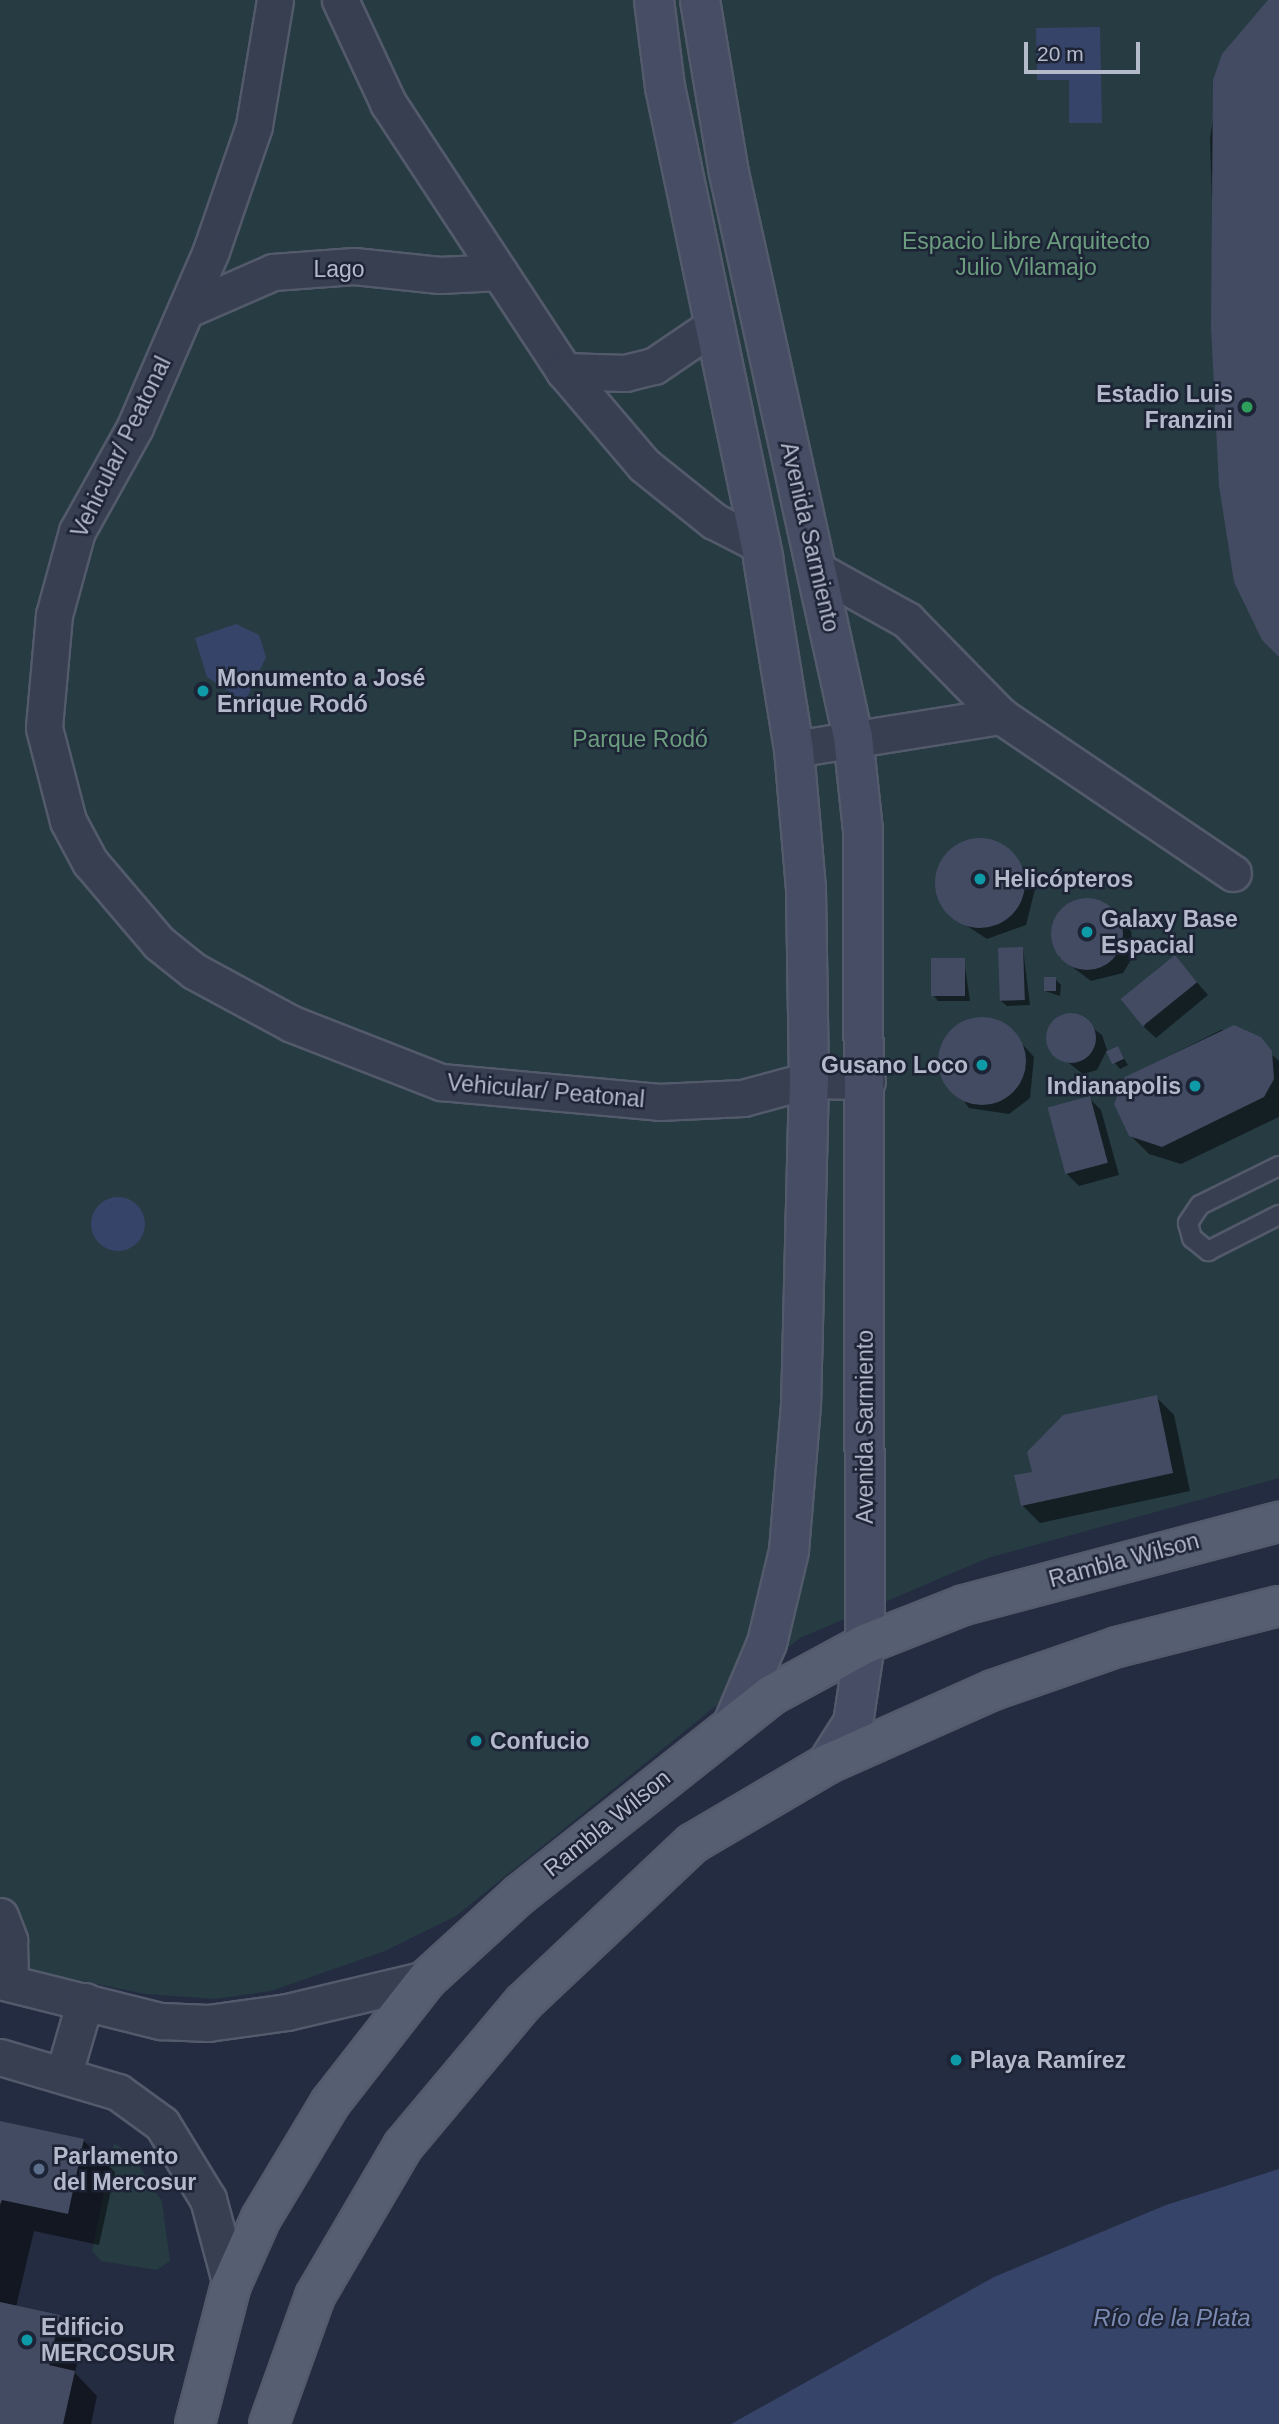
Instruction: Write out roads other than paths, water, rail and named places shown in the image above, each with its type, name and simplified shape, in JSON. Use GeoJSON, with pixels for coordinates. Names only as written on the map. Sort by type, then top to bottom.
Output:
{"type":"FeatureCollection","features":[{"type":"Feature","properties":{"kind":"main road","name":"Rambla Wilson"},"geometry":{"type":"LineString","coordinates":[[195,2424],[231,2284],[261,2218],[330,2103],[427,1979],[519,1895],[733,1724],[865,1644],[989,1597],[1279,1522]]}},
{"type":"Feature","properties":{"kind":"main road"},"geometry":{"type":"LineString","coordinates":[[269,2424],[316,2296],[354,2226],[470,2060],[568,1958],[693,1843],[827,1765],[1005,1685],[1117,1647],[1279,1606]]}},
{"type":"Feature","properties":{"kind":"street","name":"Vehicular/ Peatonal"},"geometry":{"type":"LineString","coordinates":[[275,0],[254,126],[186,310],[111,476],[78,531],[54,615],[44,728],[52,773],[68,821],[98,872],[159,943],[194,971],[292,1024],[441,1082],[659,1102],[743,1098],[809,1080]]}},
{"type":"Feature","properties":{"kind":"street"},"geometry":{"type":"LineString","coordinates":[[340,0],[388,103],[564,371],[644,465],[714,521],[759,544]]}},
{"type":"Feature","properties":{"kind":"street"},"geometry":{"type":"LineString","coordinates":[[654,0],[714,325],[759,544],[794,749],[806,889],[809,1080],[801,1405],[789,1551],[767,1643],[733,1724]]}},
{"type":"Feature","properties":{"kind":"street","name":"Avenida Sarmiento"},"geometry":{"type":"LineString","coordinates":[[700,0],[729,173],[819,571],[853,737],[863,831],[867,1081],[865,1644],[853,1723],[827,1765]]}},
{"type":"Feature","properties":{"kind":"street","name":"Lago"},"geometry":{"type":"LineString","coordinates":[[186,310],[273,272],[354,266],[440,275],[499,272]]}},
{"type":"Feature","properties":{"kind":"street"},"geometry":{"type":"LineString","coordinates":[[564,371],[625,373],[654,366],[714,325]]}},
{"type":"Feature","properties":{"kind":"street"},"geometry":{"type":"LineString","coordinates":[[819,571],[907,620],[1001,716],[1233,873]]}},
{"type":"Feature","properties":{"kind":"street"},"geometry":{"type":"LineString","coordinates":[[794,749],[853,737],[1001,716]]}},
{"type":"Feature","properties":{"kind":"street"},"geometry":{"type":"LineString","coordinates":[[809,1080],[867,1081]]}},
{"type":"Feature","properties":{"kind":"street"},"geometry":{"type":"LineString","coordinates":[[0,1916],[9,1940],[5,1982],[161,2021],[208,2023],[287,2012],[427,1979]]}},
{"type":"Feature","properties":{"kind":"street"},"geometry":{"type":"LineString","coordinates":[[64,2073],[85,2001]]}},
{"type":"Feature","properties":{"kind":"street"},"geometry":{"type":"LineString","coordinates":[[0,2057],[64,2073],[118,2092],[163,2124],[208,2199],[231,2284]]}},
{"type":"Feature","properties":{"kind":"lane"},"geometry":{"type":"LineString","coordinates":[[1279,1166],[1200,1205],[1188,1223],[1192,1238],[1208,1251],[1279,1215]]}},
{"type":"Feature","properties":{"kind":"water"},"geometry":{"type":"Polygon","coordinates":[[[1100,27],[1102,123],[1069,123],[1069,80],[1037,80],[1036,28],[1100,27]]]}},
{"type":"Feature","properties":{"kind":"water"},"geometry":{"type":"Polygon","coordinates":[[[236,624],[259,635],[266,657],[245,702],[207,677],[195,638],[236,624]]]}},
{"type":"Feature","properties":{"kind":"water"},"geometry":{"type":"Polygon","coordinates":[[[118,1197],[137,1205],[145,1224],[137,1243],[118,1251],[99,1243],[91,1224],[99,1205],[118,1197]]]}},
{"type":"Feature","properties":{"kind":"water","name":"Río de la Plata"},"geometry":{"type":"Polygon","coordinates":[[[1279,2169],[1279,2424],[731,2424],[994,2277],[1166,2205],[1279,2169]]]}},
{"type":"Feature","properties":{"kind":"place","name":"Estadio Luis Franzini"},"geometry":{"type":"Point","coordinates":[1247,407]}},
{"type":"Feature","properties":{"kind":"place","name":"Monumento a José Enrique Rodó"},"geometry":{"type":"Point","coordinates":[203,691]}},
{"type":"Feature","properties":{"kind":"place","name":"Helicópteros"},"geometry":{"type":"Point","coordinates":[980,879]}},
{"type":"Feature","properties":{"kind":"place","name":"Galaxy Base Espacial"},"geometry":{"type":"Point","coordinates":[1087,932]}},
{"type":"Feature","properties":{"kind":"place","name":"Gusano Loco"},"geometry":{"type":"Point","coordinates":[982,1065]}},
{"type":"Feature","properties":{"kind":"place","name":"Indianapolis"},"geometry":{"type":"Point","coordinates":[1195,1086]}},
{"type":"Feature","properties":{"kind":"place","name":"Confucio"},"geometry":{"type":"Point","coordinates":[476,1741]}},
{"type":"Feature","properties":{"kind":"place","name":"Playa Ramírez"},"geometry":{"type":"Point","coordinates":[956,2060]}},
{"type":"Feature","properties":{"kind":"place","name":"Parlamento del Mercosur"},"geometry":{"type":"Point","coordinates":[39,2169]}},
{"type":"Feature","properties":{"kind":"place","name":"Edificio MERCOSUR"},"geometry":{"type":"Point","coordinates":[27,2340]}},
{"type":"Feature","properties":{"kind":"park label","name":"Espacio Libre Arquitecto Julio Vilamajo"},"geometry":{"type":"Point","coordinates":[1026,254]}},
{"type":"Feature","properties":{"kind":"park label","name":"Parque Rodó"},"geometry":{"type":"Point","coordinates":[640,739]}}]}
